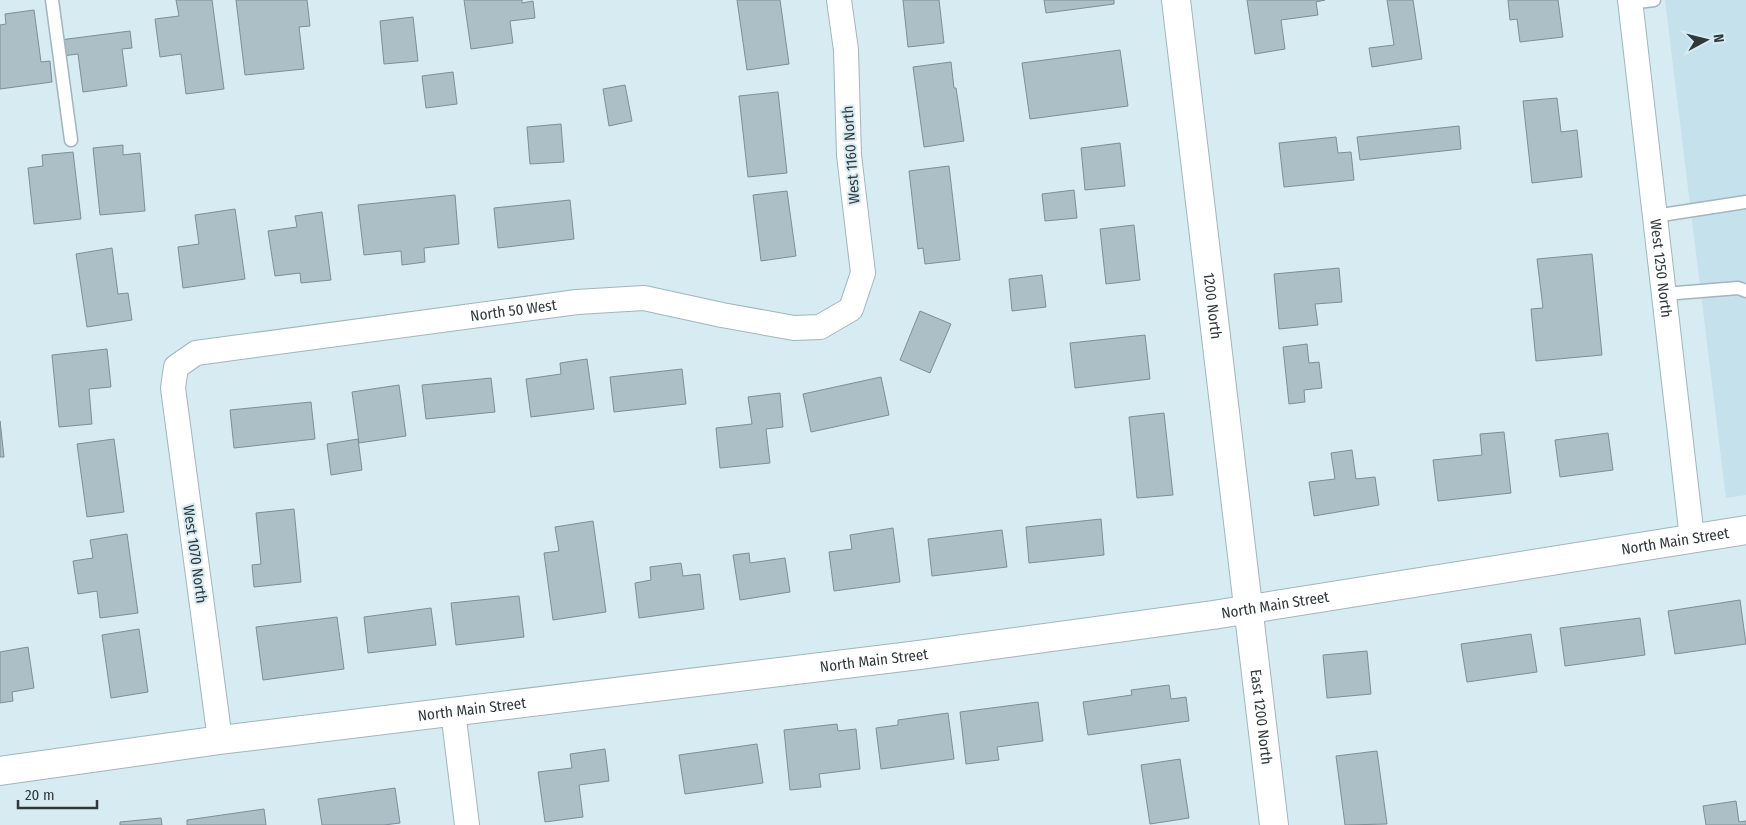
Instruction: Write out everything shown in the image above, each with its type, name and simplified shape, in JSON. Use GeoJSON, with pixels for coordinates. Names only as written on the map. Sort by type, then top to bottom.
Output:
{"type":"FeatureCollection","features":[{"type":"Feature","properties":{"kind":"street","name":"West 1160 North"},"geometry":{"type":"LineString","coordinates":[[839,0],[846,50],[849,156],[863,272],[851,309]]}},
{"type":"Feature","properties":{"kind":"street","name":"1200 North"},"geometry":{"type":"LineString","coordinates":[[1176,0],[1248,610]]}},
{"type":"Feature","properties":{"kind":"street","name":"West 1250 North"},"geometry":{"type":"LineString","coordinates":[[1630,1],[1692,538]]}},
{"type":"Feature","properties":{"kind":"street","name":"North 50 West"},"geometry":{"type":"LineString","coordinates":[[176,367],[196,353],[577,302],[644,298],[722,316],[794,328],[820,327],[851,309]]}},
{"type":"Feature","properties":{"kind":"street","name":"West 1070 North"},"geometry":{"type":"LineString","coordinates":[[176,367],[173,388],[220,740]]}},
{"type":"Feature","properties":{"kind":"street","name":"North Main Street"},"geometry":{"type":"LineString","coordinates":[[0,771],[220,740],[919,655],[1248,610],[1746,530]]}},
{"type":"Feature","properties":{"kind":"street","name":"East 1200 North"},"geometry":{"type":"LineString","coordinates":[[1248,610],[1274,825]]}},
{"type":"Feature","properties":{"kind":"street"},"geometry":{"type":"LineString","coordinates":[[453,711],[467,825]]}},
{"type":"Feature","properties":{"kind":"lane"},"geometry":{"type":"LineString","coordinates":[[52,0],[71,140]]}},
{"type":"Feature","properties":{"kind":"lane"},"geometry":{"type":"LineString","coordinates":[[1630,1],[1654,0]]}},
{"type":"Feature","properties":{"kind":"lane"},"geometry":{"type":"LineString","coordinates":[[1655,216],[1746,202]]}},
{"type":"Feature","properties":{"kind":"lane"},"geometry":{"type":"LineString","coordinates":[[1664,294],[1738,288],[1746,291]]}},
{"type":"Feature","properties":{"kind":"shaded area"},"geometry":{"type":"Polygon","coordinates":[[[1665,0],[1746,0],[1746,495],[1726,498],[1665,0]]]}},
{"type":"Feature","properties":{"kind":"building"},"geometry":{"type":"Polygon","coordinates":[[[176,0],[212,0],[224,89],[186,94],[181,54],[160,57],[155,19],[179,16],[176,0]]]}},
{"type":"Feature","properties":{"kind":"building"},"geometry":{"type":"Polygon","coordinates":[[[236,0],[307,0],[310,26],[299,27],[304,69],[245,75],[236,0]]]}},
{"type":"Feature","properties":{"kind":"building"},"geometry":{"type":"Polygon","coordinates":[[[464,0],[522,0],[522,3],[533,1],[535,18],[510,21],[513,43],[471,49],[464,0]]]}},
{"type":"Feature","properties":{"kind":"building"},"geometry":{"type":"Polygon","coordinates":[[[737,0],[780,0],[789,64],[747,70],[737,0]]]}},
{"type":"Feature","properties":{"kind":"building"},"geometry":{"type":"Polygon","coordinates":[[[903,0],[939,0],[944,43],[908,47],[903,0]]]}},
{"type":"Feature","properties":{"kind":"building"},"geometry":{"type":"Polygon","coordinates":[[[1044,0],[1114,0],[1114,4],[1046,13],[1044,0]]]}},
{"type":"Feature","properties":{"kind":"building"},"geometry":{"type":"Polygon","coordinates":[[[1247,0],[1325,0],[1316,2],[1318,15],[1281,20],[1285,49],[1255,54],[1247,0]]]}},
{"type":"Feature","properties":{"kind":"building"},"geometry":{"type":"Polygon","coordinates":[[[1387,0],[1413,0],[1422,59],[1372,67],[1369,48],[1394,45],[1387,0]]]}},
{"type":"Feature","properties":{"kind":"building"},"geometry":{"type":"Polygon","coordinates":[[[1508,0],[1558,0],[1563,37],[1520,42],[1517,19],[1510,20],[1508,0]]]}},
{"type":"Feature","properties":{"kind":"building"},"geometry":{"type":"Polygon","coordinates":[[[34,10],[41,62],[50,61],[52,82],[0,89],[0,25],[6,24],[5,14],[34,10]]]}},
{"type":"Feature","properties":{"kind":"building"},"geometry":{"type":"Polygon","coordinates":[[[413,17],[418,61],[384,64],[380,21],[413,17]]]}},
{"type":"Feature","properties":{"kind":"building"},"geometry":{"type":"Polygon","coordinates":[[[130,31],[132,48],[122,49],[127,86],[83,92],[78,54],[62,56],[60,40],[130,31]]]}},
{"type":"Feature","properties":{"kind":"building"},"geometry":{"type":"Polygon","coordinates":[[[1120,50],[1128,106],[1030,119],[1022,63],[1120,50]]]}},
{"type":"Feature","properties":{"kind":"building"},"geometry":{"type":"Polygon","coordinates":[[[951,62],[964,141],[924,147],[913,67],[951,62]]]}},
{"type":"Feature","properties":{"kind":"building"},"geometry":{"type":"Polygon","coordinates":[[[453,72],[457,104],[426,108],[422,76],[453,72]]]}},
{"type":"Feature","properties":{"kind":"building"},"geometry":{"type":"Polygon","coordinates":[[[625,85],[632,121],[609,126],[603,89],[625,85]]]}},
{"type":"Feature","properties":{"kind":"building"},"geometry":{"type":"Polygon","coordinates":[[[778,92],[787,173],[748,177],[739,96],[778,92]]]}},
{"type":"Feature","properties":{"kind":"building"},"geometry":{"type":"Polygon","coordinates":[[[1557,98],[1561,132],[1577,130],[1582,177],[1532,183],[1523,101],[1557,98]]]}},
{"type":"Feature","properties":{"kind":"building"},"geometry":{"type":"Polygon","coordinates":[[[561,124],[564,162],[530,164],[527,127],[561,124]]]}},
{"type":"Feature","properties":{"kind":"building"},"geometry":{"type":"Polygon","coordinates":[[[1459,126],[1461,149],[1360,160],[1357,137],[1459,126]]]}},
{"type":"Feature","properties":{"kind":"building"},"geometry":{"type":"Polygon","coordinates":[[[1336,137],[1338,153],[1351,152],[1354,180],[1284,187],[1279,143],[1336,137]]]}},
{"type":"Feature","properties":{"kind":"building"},"geometry":{"type":"Polygon","coordinates":[[[1120,143],[1125,186],[1085,190],[1081,148],[1120,143]]]}},
{"type":"Feature","properties":{"kind":"building"},"geometry":{"type":"Polygon","coordinates":[[[123,145],[123,155],[140,153],[145,211],[100,215],[93,148],[123,145]]]}},
{"type":"Feature","properties":{"kind":"building"},"geometry":{"type":"Polygon","coordinates":[[[73,152],[81,219],[34,224],[28,168],[43,166],[42,155],[73,152]]]}},
{"type":"Feature","properties":{"kind":"building"},"geometry":{"type":"Polygon","coordinates":[[[949,166],[960,260],[925,264],[923,248],[918,249],[909,171],[949,166]]]}},
{"type":"Feature","properties":{"kind":"building"},"geometry":{"type":"Polygon","coordinates":[[[1074,190],[1077,218],[1045,221],[1042,194],[1074,190]]]}},
{"type":"Feature","properties":{"kind":"building"},"geometry":{"type":"Polygon","coordinates":[[[787,191],[796,256],[761,261],[753,195],[787,191]]]}},
{"type":"Feature","properties":{"kind":"building"},"geometry":{"type":"Polygon","coordinates":[[[455,195],[459,244],[424,248],[425,262],[402,265],[401,251],[364,255],[358,205],[455,195]]]}},
{"type":"Feature","properties":{"kind":"building"},"geometry":{"type":"Polygon","coordinates":[[[570,200],[574,239],[498,248],[494,208],[570,200]]]}},
{"type":"Feature","properties":{"kind":"building"},"geometry":{"type":"Polygon","coordinates":[[[235,209],[245,279],[183,288],[178,247],[199,244],[195,215],[235,209]]]}},
{"type":"Feature","properties":{"kind":"building"},"geometry":{"type":"Polygon","coordinates":[[[322,212],[331,280],[301,283],[300,273],[275,276],[268,231],[297,227],[295,216],[322,212]]]}},
{"type":"Feature","properties":{"kind":"building"},"geometry":{"type":"Polygon","coordinates":[[[1134,225],[1140,280],[1106,284],[1100,229],[1134,225]]]}},
{"type":"Feature","properties":{"kind":"building"},"geometry":{"type":"Polygon","coordinates":[[[112,248],[118,294],[128,293],[132,320],[87,327],[76,254],[112,248]]]}},
{"type":"Feature","properties":{"kind":"building"},"geometry":{"type":"Polygon","coordinates":[[[1592,254],[1602,355],[1536,361],[1531,309],[1543,308],[1537,259],[1592,254]]]}},
{"type":"Feature","properties":{"kind":"building"},"geometry":{"type":"Polygon","coordinates":[[[1339,268],[1342,302],[1315,304],[1318,325],[1279,329],[1274,274],[1339,268]]]}},
{"type":"Feature","properties":{"kind":"building"},"geometry":{"type":"Polygon","coordinates":[[[1042,275],[1046,307],[1012,311],[1009,279],[1042,275]]]}},
{"type":"Feature","properties":{"kind":"building"},"geometry":{"type":"Polygon","coordinates":[[[920,311],[951,324],[930,373],[900,360],[920,311]]]}},
{"type":"Feature","properties":{"kind":"building"},"geometry":{"type":"Polygon","coordinates":[[[1145,335],[1150,379],[1075,388],[1070,343],[1145,335]]]}},
{"type":"Feature","properties":{"kind":"building"},"geometry":{"type":"Polygon","coordinates":[[[1307,344],[1309,363],[1319,362],[1322,388],[1304,390],[1305,402],[1289,404],[1283,347],[1307,344]]]}},
{"type":"Feature","properties":{"kind":"building"},"geometry":{"type":"Polygon","coordinates":[[[107,349],[111,387],[89,389],[92,424],[59,427],[52,355],[107,349]]]}},
{"type":"Feature","properties":{"kind":"building"},"geometry":{"type":"Polygon","coordinates":[[[587,359],[594,409],[531,417],[526,379],[561,374],[560,363],[587,359]]]}},
{"type":"Feature","properties":{"kind":"building"},"geometry":{"type":"Polygon","coordinates":[[[682,369],[686,404],[614,412],[610,377],[682,369]]]}},
{"type":"Feature","properties":{"kind":"building"},"geometry":{"type":"Polygon","coordinates":[[[881,377],[889,415],[811,432],[803,394],[881,377]]]}},
{"type":"Feature","properties":{"kind":"building"},"geometry":{"type":"Polygon","coordinates":[[[491,378],[495,412],[426,419],[422,385],[491,378]]]}},
{"type":"Feature","properties":{"kind":"building"},"geometry":{"type":"Polygon","coordinates":[[[399,385],[406,436],[359,443],[352,392],[399,385]]]}},
{"type":"Feature","properties":{"kind":"building"},"geometry":{"type":"Polygon","coordinates":[[[780,393],[783,427],[766,429],[770,463],[720,468],[716,428],[752,424],[748,397],[780,393]]]}},
{"type":"Feature","properties":{"kind":"building"},"geometry":{"type":"Polygon","coordinates":[[[311,402],[315,439],[234,448],[230,410],[311,402]]]}},
{"type":"Feature","properties":{"kind":"building"},"geometry":{"type":"Polygon","coordinates":[[[1164,413],[1173,495],[1137,498],[1129,417],[1164,413]]]}},
{"type":"Feature","properties":{"kind":"building"},"geometry":{"type":"Polygon","coordinates":[[[0,421],[4,457],[0,457],[0,421]]]}},
{"type":"Feature","properties":{"kind":"building"},"geometry":{"type":"Polygon","coordinates":[[[1504,432],[1511,493],[1438,501],[1433,460],[1482,455],[1480,434],[1504,432]]]}},
{"type":"Feature","properties":{"kind":"building"},"geometry":{"type":"Polygon","coordinates":[[[1608,433],[1613,470],[1560,477],[1555,440],[1608,433]]]}},
{"type":"Feature","properties":{"kind":"building"},"geometry":{"type":"Polygon","coordinates":[[[114,439],[124,512],[87,517],[77,444],[114,439]]]}},
{"type":"Feature","properties":{"kind":"building"},"geometry":{"type":"Polygon","coordinates":[[[358,439],[362,470],[331,475],[327,444],[358,439]]]}},
{"type":"Feature","properties":{"kind":"building"},"geometry":{"type":"Polygon","coordinates":[[[1352,450],[1356,479],[1375,477],[1379,505],[1314,516],[1309,482],[1335,479],[1331,453],[1352,450]]]}},
{"type":"Feature","properties":{"kind":"building"},"geometry":{"type":"Polygon","coordinates":[[[294,509],[301,582],[254,587],[252,565],[261,564],[256,513],[294,509]]]}},
{"type":"Feature","properties":{"kind":"building"},"geometry":{"type":"Polygon","coordinates":[[[1101,519],[1104,555],[1029,563],[1026,527],[1101,519]]]}},
{"type":"Feature","properties":{"kind":"building"},"geometry":{"type":"Polygon","coordinates":[[[593,521],[606,612],[553,620],[544,553],[559,551],[555,527],[593,521]]]}},
{"type":"Feature","properties":{"kind":"building"},"geometry":{"type":"Polygon","coordinates":[[[893,528],[900,582],[834,591],[829,552],[852,549],[850,535],[893,528]]]}},
{"type":"Feature","properties":{"kind":"building"},"geometry":{"type":"Polygon","coordinates":[[[1002,530],[1007,567],[932,576],[928,539],[1002,530]]]}},
{"type":"Feature","properties":{"kind":"building"},"geometry":{"type":"Polygon","coordinates":[[[127,534],[138,613],[100,618],[97,591],[78,594],[73,561],[93,558],[90,540],[127,534]]]}},
{"type":"Feature","properties":{"kind":"building"},"geometry":{"type":"Polygon","coordinates":[[[749,553],[750,563],[785,558],[790,592],[740,600],[733,555],[749,553]]]}},
{"type":"Feature","properties":{"kind":"building"},"geometry":{"type":"Polygon","coordinates":[[[681,563],[683,576],[700,574],[704,609],[639,618],[635,583],[651,580],[650,567],[681,563]]]}},
{"type":"Feature","properties":{"kind":"building"},"geometry":{"type":"Polygon","coordinates":[[[519,596],[524,637],[456,645],[451,603],[519,596]]]}},
{"type":"Feature","properties":{"kind":"building"},"geometry":{"type":"Polygon","coordinates":[[[1740,600],[1746,644],[1675,654],[1668,611],[1740,600]]]}},
{"type":"Feature","properties":{"kind":"building"},"geometry":{"type":"Polygon","coordinates":[[[431,608],[436,645],[368,653],[364,617],[431,608]]]}},
{"type":"Feature","properties":{"kind":"building"},"geometry":{"type":"Polygon","coordinates":[[[337,617],[344,669],[263,680],[256,627],[337,617]]]}},
{"type":"Feature","properties":{"kind":"building"},"geometry":{"type":"Polygon","coordinates":[[[1640,618],[1645,655],[1565,666],[1560,628],[1640,618]]]}},
{"type":"Feature","properties":{"kind":"building"},"geometry":{"type":"Polygon","coordinates":[[[139,629],[148,692],[111,698],[102,635],[139,629]]]}},
{"type":"Feature","properties":{"kind":"building"},"geometry":{"type":"Polygon","coordinates":[[[1531,634],[1537,672],[1467,682],[1461,644],[1531,634]]]}},
{"type":"Feature","properties":{"kind":"building"},"geometry":{"type":"Polygon","coordinates":[[[28,647],[34,688],[12,692],[13,701],[0,703],[0,652],[28,647]]]}},
{"type":"Feature","properties":{"kind":"building"},"geometry":{"type":"Polygon","coordinates":[[[1367,651],[1371,694],[1327,698],[1323,655],[1367,651]]]}},
{"type":"Feature","properties":{"kind":"building"},"geometry":{"type":"Polygon","coordinates":[[[1169,685],[1171,699],[1186,697],[1189,721],[1088,735],[1083,702],[1132,695],[1131,690],[1169,685]]]}},
{"type":"Feature","properties":{"kind":"building"},"geometry":{"type":"Polygon","coordinates":[[[1038,702],[1043,741],[997,747],[999,760],[966,764],[960,712],[1038,702]]]}},
{"type":"Feature","properties":{"kind":"building"},"geometry":{"type":"Polygon","coordinates":[[[948,713],[954,759],[881,769],[876,728],[898,725],[898,720],[948,713]]]}},
{"type":"Feature","properties":{"kind":"building"},"geometry":{"type":"Polygon","coordinates":[[[837,724],[838,731],[856,729],[860,769],[819,774],[821,787],[790,790],[784,730],[837,724]]]}},
{"type":"Feature","properties":{"kind":"building"},"geometry":{"type":"Polygon","coordinates":[[[757,744],[763,783],[685,794],[679,755],[757,744]]]}},
{"type":"Feature","properties":{"kind":"building"},"geometry":{"type":"Polygon","coordinates":[[[605,749],[609,781],[579,785],[583,817],[545,822],[538,772],[572,768],[570,754],[605,749]]]}},
{"type":"Feature","properties":{"kind":"building"},"geometry":{"type":"Polygon","coordinates":[[[1377,751],[1387,824],[1345,825],[1336,756],[1377,751]]]}},
{"type":"Feature","properties":{"kind":"building"},"geometry":{"type":"Polygon","coordinates":[[[1180,759],[1189,818],[1150,824],[1141,765],[1180,759]]]}},
{"type":"Feature","properties":{"kind":"building"},"geometry":{"type":"Polygon","coordinates":[[[395,788],[400,823],[384,825],[322,825],[318,799],[395,788]]]}},
{"type":"Feature","properties":{"kind":"building"},"geometry":{"type":"Polygon","coordinates":[[[1736,801],[1739,822],[1746,821],[1746,825],[1706,825],[1703,806],[1736,801]]]}},
{"type":"Feature","properties":{"kind":"building"},"geometry":{"type":"Polygon","coordinates":[[[264,809],[266,825],[187,825],[187,820],[264,809]]]}},
{"type":"Feature","properties":{"kind":"building"},"geometry":{"type":"Polygon","coordinates":[[[161,818],[162,825],[120,825],[120,822],[161,818]]]}}]}
